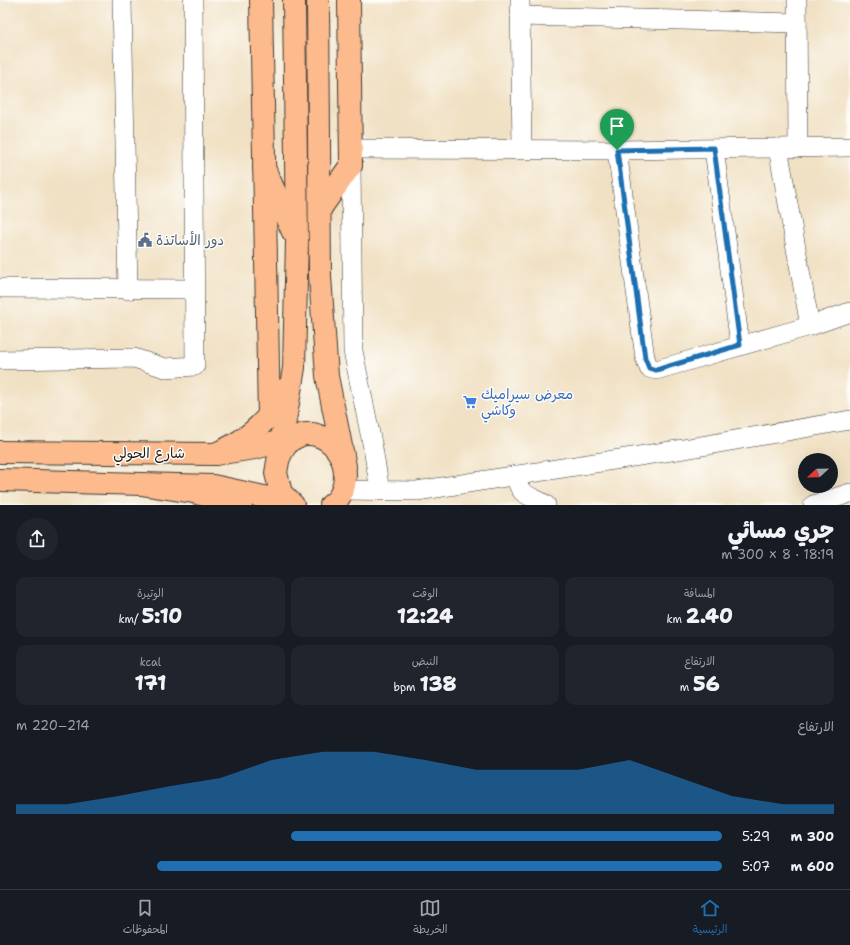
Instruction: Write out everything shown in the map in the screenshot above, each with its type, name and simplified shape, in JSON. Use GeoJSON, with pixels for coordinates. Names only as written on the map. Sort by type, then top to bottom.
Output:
{"type":"FeatureCollection","features":[{"type":"Feature","properties":{"kind":"main road"},"geometry":{"type":"LineString","coordinates":[[261,0],[269,417]]}},
{"type":"Feature","properties":{"kind":"main road"},"geometry":{"type":"LineString","coordinates":[[0,480],[213,486],[264,497],[283,494],[294,368],[297,241],[294,0]]}},
{"type":"Feature","properties":{"kind":"main road"},"geometry":{"type":"LineString","coordinates":[[318,0],[320,276],[327,376],[346,476],[338,499]]}},
{"type":"Feature","properties":{"kind":"main road"},"geometry":{"type":"LineString","coordinates":[[320,209],[351,157],[350,0]]}},
{"type":"Feature","properties":{"kind":"main road"},"geometry":{"type":"LineString","coordinates":[[264,168],[297,241]]}},
{"type":"Feature","properties":{"kind":"main road"},"geometry":{"type":"LineString","coordinates":[[215,454],[230,447],[251,433],[269,417],[283,394],[294,368]]}},
{"type":"Feature","properties":{"kind":"main road","name":"شارع الحولي"},"geometry":{"type":"LineString","coordinates":[[0,452],[215,454],[256,448],[312,434],[330,440],[336,447],[345,466]]}},
{"type":"Feature","properties":{"kind":"main road"},"geometry":{"type":"LineString","coordinates":[[141,484],[193,492],[241,505]]}},
{"type":"Feature","properties":{"kind":"street"},"geometry":{"type":"LineString","coordinates":[[122,0],[128,290]]}},
{"type":"Feature","properties":{"kind":"street"},"geometry":{"type":"LineString","coordinates":[[0,360],[134,358],[166,368],[195,366],[193,0]]}},
{"type":"Feature","properties":{"kind":"street"},"geometry":{"type":"LineString","coordinates":[[797,0],[798,148]]}},
{"type":"Feature","properties":{"kind":"street"},"geometry":{"type":"LineString","coordinates":[[522,149],[520,8],[797,22]]}},
{"type":"Feature","properties":{"kind":"street"},"geometry":{"type":"LineString","coordinates":[[380,491],[374,448],[353,351],[351,157],[522,149],[617,150],[850,147]]}},
{"type":"Feature","properties":{"kind":"street"},"geometry":{"type":"LineString","coordinates":[[714,148],[740,345]]}},
{"type":"Feature","properties":{"kind":"street"},"geometry":{"type":"LineString","coordinates":[[778,148],[810,326]]}},
{"type":"Feature","properties":{"kind":"street"},"geometry":{"type":"LineString","coordinates":[[617,150],[647,364],[649,368],[656,370],[810,326],[850,312]]}},
{"type":"Feature","properties":{"kind":"street"},"geometry":{"type":"LineString","coordinates":[[0,288],[128,290],[194,289]]}},
{"type":"Feature","properties":{"kind":"street"},"geometry":{"type":"LineString","coordinates":[[338,499],[380,491],[417,491],[683,450],[850,420]]}},
{"type":"Feature","properties":{"kind":"street"},"geometry":{"type":"LineString","coordinates":[[516,475],[519,487],[523,493],[546,505]]}},
{"type":"Feature","properties":{"kind":"street"},"geometry":{"type":"LineString","coordinates":[[813,505],[850,493]]}},
{"type":"Feature","properties":{"kind":"place","name":"دور الأساتذة"},"geometry":{"type":"Point","coordinates":[145,240]}},
{"type":"Feature","properties":{"kind":"place","name":"معرض سيراميك وكاشي"},"geometry":{"type":"Point","coordinates":[470,402]}},
{"type":"Feature","properties":{"kind":"route"},"geometry":{"type":"LineString","coordinates":[[714,148],[740,345],[656,370],[649,368],[645,358],[617,150],[714,148]]}}]}
